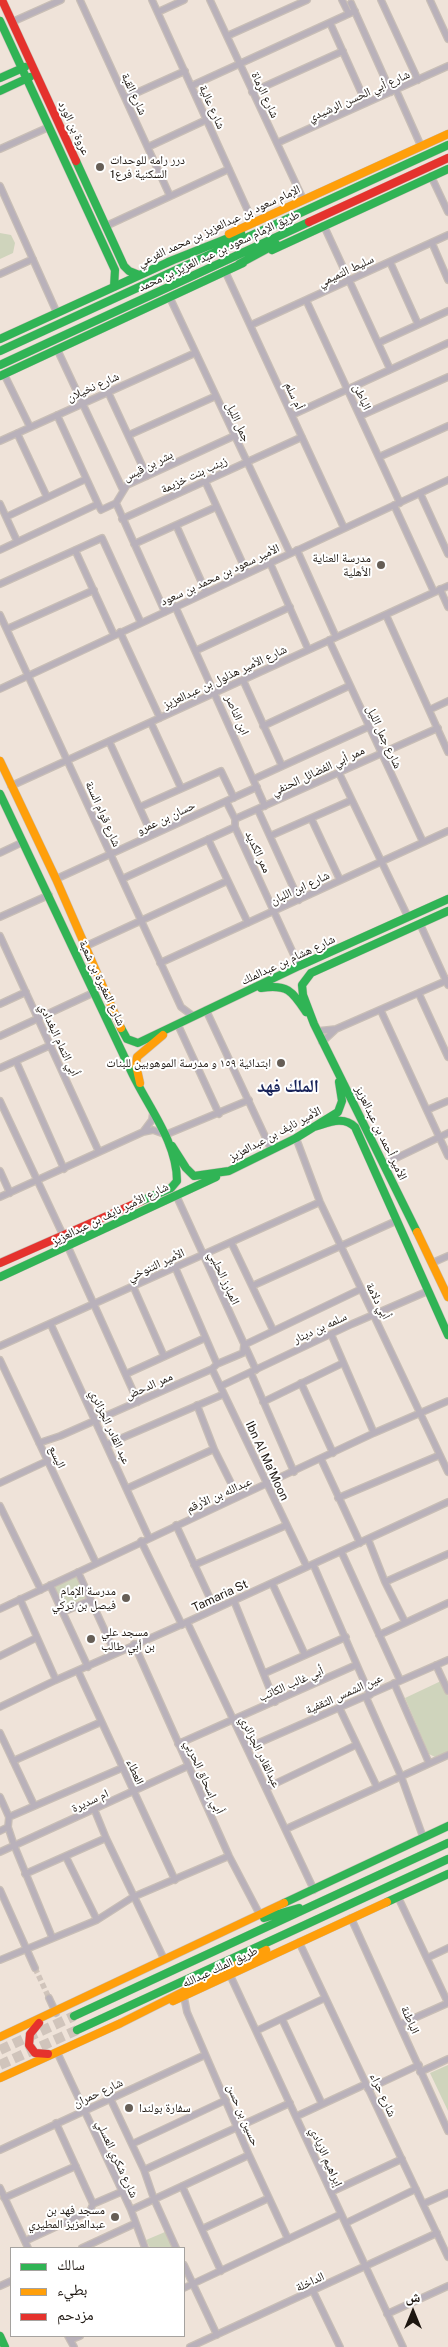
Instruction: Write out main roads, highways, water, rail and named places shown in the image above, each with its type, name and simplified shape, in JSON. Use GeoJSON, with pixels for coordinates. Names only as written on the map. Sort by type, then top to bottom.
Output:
{"type":"FeatureCollection","features":[{"type":"Feature","properties":{"kind":"main road","name":"عروة بن الورد"},"geometry":{"type":"LineString","coordinates":[[2,0],[124,266]]}},
{"type":"Feature","properties":{"kind":"main road","name":"عروة بن الورد"},"geometry":{"type":"LineString","coordinates":[[0,21],[115,270]]}},
{"type":"Feature","properties":{"kind":"main road"},"geometry":{"type":"LineString","coordinates":[[0,78],[32,64]]}},
{"type":"Feature","properties":{"kind":"main road"},"geometry":{"type":"LineString","coordinates":[[0,90],[36,74]]}},
{"type":"Feature","properties":{"kind":"main road","name":"الإمام سعود بن عبدالعزيز بن محمد الفرعي"},"geometry":{"type":"LineString","coordinates":[[0,339],[448,134]]}},
{"type":"Feature","properties":{"kind":"main road","name":"طريق الإمام سعود بن عبد العزيز بن محمد"},"geometry":{"type":"LineString","coordinates":[[0,351],[448,145]]}},
{"type":"Feature","properties":{"kind":"main road","name":"طريق الإمام سعود بن عبد العزيز بن محمد"},"geometry":{"type":"LineString","coordinates":[[0,365],[448,158]]}},
{"type":"Feature","properties":{"kind":"main road"},"geometry":{"type":"LineString","coordinates":[[239,264],[448,169]]}},
{"type":"Feature","properties":{"kind":"main road"},"geometry":{"type":"LineString","coordinates":[[2,375],[225,271],[324,219],[328,213]]}},
{"type":"Feature","properties":{"kind":"main road"},"geometry":{"type":"LineString","coordinates":[[168,262],[251,229],[266,228]]}},
{"type":"Feature","properties":{"kind":"main road"},"geometry":{"type":"LineString","coordinates":[[114,288],[115,270],[121,270],[124,266],[128,271],[140,276]]}},
{"type":"Feature","properties":{"kind":"main road","name":"شارع المغيرة بن شعبة"},"geometry":{"type":"LineString","coordinates":[[0,761],[56,879],[124,1034],[127,1039],[138,1043]]}},
{"type":"Feature","properties":{"kind":"main road","name":"شارع المغيرة بن شعبة"},"geometry":{"type":"LineString","coordinates":[[0,794],[165,1136],[177,1172],[176,1183]]}},
{"type":"Feature","properties":{"kind":"main road","name":"شارع هشام بن عبدالملك"},"geometry":{"type":"LineString","coordinates":[[138,1043],[299,966],[448,899]]}},
{"type":"Feature","properties":{"kind":"main road","name":"شارع هشام بن عبدالملك"},"geometry":{"type":"LineString","coordinates":[[305,977],[448,911]]}},
{"type":"Feature","properties":{"kind":"main road","name":"الأمير أحمد بن عبدالعزيز"},"geometry":{"type":"LineString","coordinates":[[305,977],[302,985],[310,1018],[318,1031],[333,1067],[351,1097],[448,1297]]}},
{"type":"Feature","properties":{"kind":"main road"},"geometry":{"type":"LineString","coordinates":[[250,990],[287,987],[292,991],[310,1018]]}},
{"type":"Feature","properties":{"kind":"main road"},"geometry":{"type":"LineString","coordinates":[[142,1090],[136,1065],[137,1057],[160,1039],[166,1031]]}},
{"type":"Feature","properties":{"kind":"main road","name":"الأمير نايف بن عبدالعزيز"},"geometry":{"type":"LineString","coordinates":[[165,1136],[186,1168],[194,1176],[229,1171],[296,1138],[338,1112],[343,1099],[333,1067]]}},
{"type":"Feature","properties":{"kind":"main road","name":"الأمير أحمد بن عبدالعزيز"},"geometry":{"type":"LineString","coordinates":[[314,1127],[344,1120],[352,1122],[355,1126],[448,1335]]}},
{"type":"Feature","properties":{"kind":"main road","name":"شارع الأمير نايف بن عبدالعزيز"},"geometry":{"type":"LineString","coordinates":[[0,1277],[229,1171]]}},
{"type":"Feature","properties":{"kind":"main road","name":"شارع الأمير نايف بن عبدالعزيز"},"geometry":{"type":"LineString","coordinates":[[0,1263],[171,1188],[176,1183]]}},
{"type":"Feature","properties":{"kind":"main road"},"geometry":{"type":"LineString","coordinates":[[100,1992],[164,1959],[448,1826]]}},
{"type":"Feature","properties":{"kind":"main road","name":"طريق الملك عبدالله"},"geometry":{"type":"LineString","coordinates":[[74,2016],[308,1906],[448,1843]]}},
{"type":"Feature","properties":{"kind":"main road","name":"طريق الملك عبدالله"},"geometry":{"type":"LineString","coordinates":[[77,2030],[448,1859]]}},
{"type":"Feature","properties":{"kind":"main road","name":"طريق الملك عبدالله"},"geometry":{"type":"LineString","coordinates":[[0,2078],[184,1997],[448,1874]]}},
{"type":"Feature","properties":{"kind":"main road"},"geometry":{"type":"LineString","coordinates":[[0,2037],[268,1916],[308,1906]]}},
{"type":"Feature","properties":{"kind":"main road"},"geometry":{"type":"LineString","coordinates":[[117,2025],[298,1934],[339,1908]]}},
{"type":"Feature","properties":{"kind":"main road"},"geometry":{"type":"LineString","coordinates":[[56,2012],[32,2028],[27,2039],[28,2045],[35,2053],[44,2056],[57,2052]]}},
{"type":"Feature","properties":{"kind":"main road"},"geometry":{"type":"LineString","coordinates":[[0,2336],[5,2347]]}},
{"type":"Feature","properties":{"kind":"tunnel"},"geometry":{"type":"LineString","coordinates":[[35,1968],[49,1998]]}},
{"type":"Feature","properties":{"kind":"tunnel"},"geometry":{"type":"LineString","coordinates":[[0,2050],[74,2016]]}},
{"type":"Feature","properties":{"kind":"tunnel"},"geometry":{"type":"LineString","coordinates":[[0,2065],[77,2030]]}},
{"type":"Feature","properties":{"kind":"place","name":"درر رامه للوحدات السكنية فرع1"},"geometry":{"type":"Point","coordinates":[100,167]}},
{"type":"Feature","properties":{"kind":"place","name":"مدرسة العناية الأهلية"},"geometry":{"type":"Point","coordinates":[381,565]}},
{"type":"Feature","properties":{"kind":"place","name":"ابتدائية ١٥٩ و مدرسة الموهوبين للبنات"},"geometry":{"type":"Point","coordinates":[281,1063]}},
{"type":"Feature","properties":{"kind":"place","name":"مدرسة الإمام فيصل بن تركي"},"geometry":{"type":"Point","coordinates":[126,1598]}},
{"type":"Feature","properties":{"kind":"place","name":"مسجد علي بن أبي طالب"},"geometry":{"type":"Point","coordinates":[91,1639]}},
{"type":"Feature","properties":{"kind":"place","name":"سفارة بولندا"},"geometry":{"type":"Point","coordinates":[129,2108]}},
{"type":"Feature","properties":{"kind":"place","name":"مسجد فهد بن عبدالعزيز المطيري"},"geometry":{"type":"Point","coordinates":[115,2217]}},
{"type":"Feature","properties":{"kind":"district","name":"الملك فهد"},"geometry":{"type":"Point","coordinates":[288,1086]}}]}
